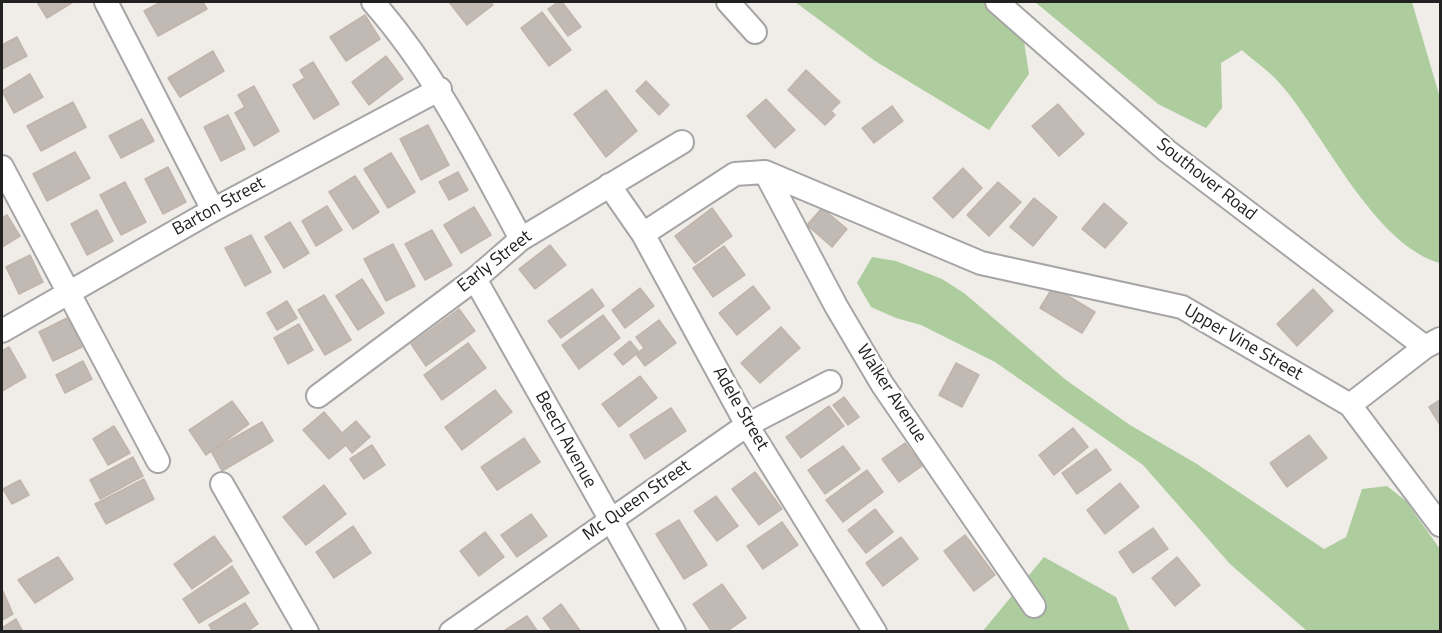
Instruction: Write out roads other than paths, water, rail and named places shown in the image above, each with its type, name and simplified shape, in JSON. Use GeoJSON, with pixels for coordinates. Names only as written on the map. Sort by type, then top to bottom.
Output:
{"type":"FeatureCollection","features":[{"type":"Feature","properties":{"kind":"street"},"geometry":{"type":"LineString","coordinates":[[106,2],[213,210]]}},
{"type":"Feature","properties":{"kind":"street"},"geometry":{"type":"LineString","coordinates":[[373,2],[398,30],[440,89],[521,239]]}},
{"type":"Feature","properties":{"kind":"street"},"geometry":{"type":"LineString","coordinates":[[728,2],[755,32]]}},
{"type":"Feature","properties":{"kind":"street","name":"Southover Road"},"geometry":{"type":"LineString","coordinates":[[997,2],[1167,151],[1433,343]]}},
{"type":"Feature","properties":{"kind":"street","name":"Barton Street"},"geometry":{"type":"LineString","coordinates":[[2,331],[213,210],[440,89]]}},
{"type":"Feature","properties":{"kind":"street","name":"Early Street"},"geometry":{"type":"LineString","coordinates":[[318,396],[475,279],[521,239],[682,142]]}},
{"type":"Feature","properties":{"kind":"street"},"geometry":{"type":"LineString","coordinates":[[2,166],[158,461]]}},
{"type":"Feature","properties":{"kind":"street"},"geometry":{"type":"LineString","coordinates":[[643,234],[735,174],[765,172]]}},
{"type":"Feature","properties":{"kind":"street","name":"Upper Vine Street"},"geometry":{"type":"LineString","coordinates":[[765,172],[981,263],[1182,307],[1350,405],[1440,525]]}},
{"type":"Feature","properties":{"kind":"street","name":"Walker Avenue"},"geometry":{"type":"LineString","coordinates":[[765,172],[836,306],[882,384],[1035,606]]}},
{"type":"Feature","properties":{"kind":"street","name":"Adele Street"},"geometry":{"type":"LineString","coordinates":[[609,185],[643,234],[747,425],[875,632]]}},
{"type":"Feature","properties":{"kind":"street","name":"Beech Avenue"},"geometry":{"type":"LineString","coordinates":[[475,279],[674,632]]}},
{"type":"Feature","properties":{"kind":"street"},"geometry":{"type":"LineString","coordinates":[[1350,405],[1433,343]]}},
{"type":"Feature","properties":{"kind":"street","name":"Mc Queen Street"},"geometry":{"type":"LineString","coordinates":[[451,632],[747,425],[830,382]]}},
{"type":"Feature","properties":{"kind":"street"},"geometry":{"type":"LineString","coordinates":[[222,484],[307,632]]}}]}
